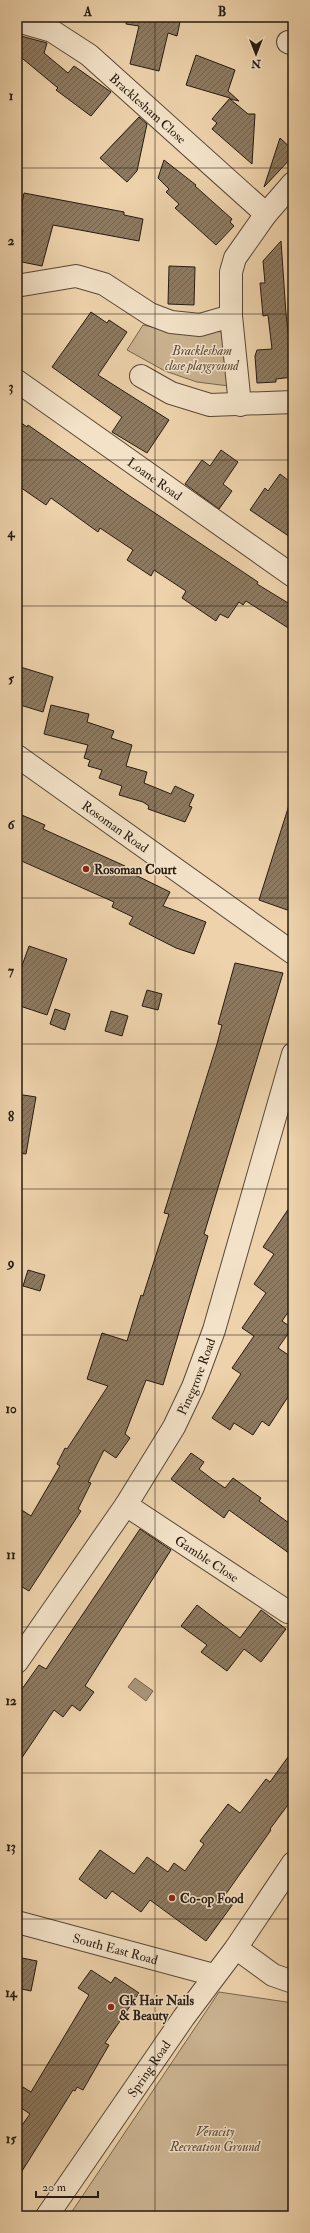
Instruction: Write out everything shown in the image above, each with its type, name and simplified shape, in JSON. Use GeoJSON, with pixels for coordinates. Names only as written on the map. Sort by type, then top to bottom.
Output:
{"type":"FeatureCollection","features":[{"type":"Feature","properties":{"kind":"street","name":"Bracklesham Close"},"geometry":{"type":"LineString","coordinates":[[17,21],[52,31],[89,55],[266,214]]}},
{"type":"Feature","properties":{"kind":"street"},"geometry":{"type":"LineString","coordinates":[[240,404],[230,316],[231,272],[235,258],[266,214],[293,183]]}},
{"type":"Feature","properties":{"kind":"street"},"geometry":{"type":"LineString","coordinates":[[22,285],[76,276],[104,284],[150,314],[171,322],[200,326],[230,316]]}},
{"type":"Feature","properties":{"kind":"street"},"geometry":{"type":"LineString","coordinates":[[141,376],[171,393],[210,405],[293,402]]}},
{"type":"Feature","properties":{"kind":"street","name":"Loane Road"},"geometry":{"type":"LineString","coordinates":[[17,381],[293,576]]}},
{"type":"Feature","properties":{"kind":"street","name":"Rosoman Road"},"geometry":{"type":"LineString","coordinates":[[17,756],[293,953]]}},
{"type":"Feature","properties":{"kind":"street","name":"Pinegrove Road"},"geometry":{"type":"LineString","coordinates":[[17,1662],[126,1505],[174,1426],[193,1387],[214,1330],[293,1054]]}},
{"type":"Feature","properties":{"kind":"street","name":"Gamble Close"},"geometry":{"type":"LineString","coordinates":[[126,1505],[288,1612]]}},
{"type":"Feature","properties":{"kind":"street","name":"Spring Road"},"geometry":{"type":"LineString","coordinates":[[47,2216],[214,1975],[236,1948],[293,1863]]}},
{"type":"Feature","properties":{"kind":"street","name":"South East Road"},"geometry":{"type":"LineString","coordinates":[[17,1922],[214,1975]]}},
{"type":"Feature","properties":{"kind":"street"},"geometry":{"type":"LineString","coordinates":[[236,1948],[273,1975],[293,1982]]}},
{"type":"Feature","properties":{"kind":"green space","name":"Bracklesham close playground"},"geometry":{"type":"Polygon","coordinates":[[[143,325],[169,331],[211,330],[221,332],[225,339],[229,386],[197,382],[165,371],[127,350],[143,325]]]}},
{"type":"Feature","properties":{"kind":"green space","name":"Veracity Recreation Ground"},"geometry":{"type":"Polygon","coordinates":[[[219,1992],[293,2003],[293,2216],[69,2216],[219,1992]]]}},
{"type":"Feature","properties":{"kind":"shaded area"},"geometry":{"type":"Polygon","coordinates":[[[135,1678],[153,1691],[146,1701],[128,1687],[135,1678]]]}},
{"type":"Feature","properties":{"kind":"building"},"geometry":{"type":"Polygon","coordinates":[[[127,17],[181,17],[177,36],[168,33],[159,71],[130,64],[139,26],[126,24],[127,17]]]}},
{"type":"Feature","properties":{"kind":"building"},"geometry":{"type":"Polygon","coordinates":[[[17,35],[47,43],[44,53],[68,73],[74,66],[111,92],[91,116],[56,90],[58,88],[17,54],[17,35]]]}},
{"type":"Feature","properties":{"kind":"building"},"geometry":{"type":"Polygon","coordinates":[[[196,55],[235,70],[228,91],[239,101],[230,99],[248,114],[255,114],[252,164],[212,129],[217,123],[212,119],[230,98],[186,85],[196,55]]]}},
{"type":"Feature","properties":{"kind":"building"},"geometry":{"type":"Polygon","coordinates":[[[139,117],[147,124],[137,171],[127,182],[100,158],[139,117]]]}},
{"type":"Feature","properties":{"kind":"building"},"geometry":{"type":"Polygon","coordinates":[[[280,138],[293,150],[293,156],[264,187],[280,138]]]}},
{"type":"Feature","properties":{"kind":"building"},"geometry":{"type":"Polygon","coordinates":[[[164,160],[196,185],[195,186],[232,219],[230,222],[234,226],[216,245],[175,208],[179,204],[166,192],[169,189],[158,178],[164,160]]]}},
{"type":"Feature","properties":{"kind":"building"},"geometry":{"type":"Polygon","coordinates":[[[24,193],[124,212],[124,215],[143,219],[139,241],[53,225],[42,266],[17,261],[23,230],[17,229],[17,227],[24,193]]]}},
{"type":"Feature","properties":{"kind":"building"},"geometry":{"type":"Polygon","coordinates":[[[281,241],[286,314],[290,349],[293,349],[293,377],[276,379],[276,382],[257,383],[255,356],[257,350],[272,349],[268,315],[263,316],[260,283],[265,283],[263,261],[281,241]]]}},
{"type":"Feature","properties":{"kind":"building"},"geometry":{"type":"Polygon","coordinates":[[[169,266],[195,267],[194,305],[168,304],[169,266]]]}},
{"type":"Feature","properties":{"kind":"building"},"geometry":{"type":"Polygon","coordinates":[[[91,312],[107,323],[109,320],[127,332],[98,375],[169,420],[147,453],[112,432],[122,417],[52,367],[91,312]]]}},
{"type":"Feature","properties":{"kind":"building"},"geometry":{"type":"Polygon","coordinates":[[[17,420],[27,427],[28,425],[131,497],[258,582],[257,584],[293,606],[293,631],[246,601],[243,605],[239,602],[228,618],[220,614],[216,621],[182,598],[186,591],[154,570],[151,576],[127,560],[133,550],[100,528],[98,532],[51,498],[46,505],[17,485],[17,420]]]}},
{"type":"Feature","properties":{"kind":"building"},"geometry":{"type":"Polygon","coordinates":[[[221,450],[238,462],[223,484],[232,491],[219,509],[185,484],[202,460],[210,466],[221,450]]]}},
{"type":"Feature","properties":{"kind":"building"},"geometry":{"type":"Polygon","coordinates":[[[280,474],[293,484],[293,539],[250,510],[265,488],[268,491],[280,474]]]}},
{"type":"Feature","properties":{"kind":"building"},"geometry":{"type":"Polygon","coordinates":[[[17,666],[53,677],[43,712],[17,704],[17,666]]]}},
{"type":"Feature","properties":{"kind":"building"},"geometry":{"type":"Polygon","coordinates":[[[51,705],[89,714],[87,722],[114,731],[111,738],[132,745],[126,766],[147,772],[144,783],[171,794],[175,786],[194,795],[189,806],[192,807],[185,822],[148,809],[149,806],[143,802],[119,795],[122,786],[99,778],[102,770],[88,766],[90,760],[84,758],[88,745],[44,734],[51,705]]]}},
{"type":"Feature","properties":{"kind":"building"},"geometry":{"type":"Polygon","coordinates":[[[290,802],[293,802],[293,912],[259,900],[290,802]]]}},
{"type":"Feature","properties":{"kind":"building"},"geometry":{"type":"Polygon","coordinates":[[[17,813],[45,825],[43,829],[125,866],[123,869],[170,892],[163,906],[206,922],[194,954],[176,948],[129,924],[133,917],[112,907],[114,902],[17,859],[17,813]]]}},
{"type":"Feature","properties":{"kind":"building"},"geometry":{"type":"Polygon","coordinates":[[[29,946],[67,959],[47,1015],[17,1005],[17,980],[29,946]]]}},
{"type":"Feature","properties":{"kind":"building"},"geometry":{"type":"Polygon","coordinates":[[[235,963],[283,973],[204,1234],[208,1236],[163,1385],[146,1380],[125,1434],[130,1438],[116,1458],[104,1450],[88,1482],[91,1483],[78,1509],[81,1511],[29,1591],[17,1584],[17,1507],[31,1516],[60,1466],[57,1464],[65,1448],[67,1449],[108,1386],[87,1379],[102,1333],[127,1341],[169,1214],[164,1213],[217,1044],[222,1025],[218,1024],[235,963]]]}},
{"type":"Feature","properties":{"kind":"building"},"geometry":{"type":"Polygon","coordinates":[[[147,990],[162,994],[158,1010],[142,1006],[147,990]]]}},
{"type":"Feature","properties":{"kind":"building"},"geometry":{"type":"Polygon","coordinates":[[[55,1009],[70,1014],[65,1030],[50,1024],[55,1009]]]}},
{"type":"Feature","properties":{"kind":"building"},"geometry":{"type":"Polygon","coordinates":[[[111,1011],[128,1016],[122,1036],[105,1031],[111,1011]]]}},
{"type":"Feature","properties":{"kind":"building"},"geometry":{"type":"Polygon","coordinates":[[[17,1094],[36,1097],[26,1154],[17,1153],[17,1094]]]}},
{"type":"Feature","properties":{"kind":"building"},"geometry":{"type":"Polygon","coordinates":[[[293,1202],[293,1305],[282,1321],[292,1328],[278,1348],[293,1358],[293,1389],[269,1426],[262,1421],[253,1435],[234,1423],[230,1430],[212,1418],[241,1374],[232,1368],[254,1336],[242,1328],[266,1293],[254,1284],[274,1254],[263,1247],[293,1202]]]}},
{"type":"Feature","properties":{"kind":"building"},"geometry":{"type":"Polygon","coordinates":[[[28,1270],[45,1275],[40,1291],[23,1286],[28,1270]]]}},
{"type":"Feature","properties":{"kind":"building"},"geometry":{"type":"Polygon","coordinates":[[[191,1453],[204,1462],[199,1469],[212,1479],[225,1488],[233,1478],[261,1498],[259,1501],[293,1526],[293,1556],[229,1510],[224,1518],[171,1479],[191,1453]]]}},
{"type":"Feature","properties":{"kind":"building"},"geometry":{"type":"Polygon","coordinates":[[[140,1529],[171,1550],[85,1686],[94,1692],[80,1711],[72,1705],[63,1717],[54,1710],[17,1765],[17,1696],[39,1665],[46,1669],[140,1529]]]}},
{"type":"Feature","properties":{"kind":"building"},"geometry":{"type":"Polygon","coordinates":[[[197,1605],[240,1638],[261,1610],[286,1629],[261,1662],[244,1649],[227,1671],[201,1652],[207,1645],[181,1626],[197,1605]]]}},
{"type":"Feature","properties":{"kind":"building"},"geometry":{"type":"Polygon","coordinates":[[[293,1750],[293,1798],[223,1898],[233,1904],[206,1941],[150,1900],[141,1912],[112,1891],[106,1899],[79,1879],[100,1850],[134,1874],[147,1857],[168,1872],[174,1863],[185,1871],[204,1844],[200,1841],[228,1804],[240,1813],[266,1779],[270,1782],[293,1750]]]}},
{"type":"Feature","properties":{"kind":"building"},"geometry":{"type":"Polygon","coordinates":[[[17,1957],[37,1961],[31,1991],[17,1988],[17,1957]]]}},
{"type":"Feature","properties":{"kind":"building"},"geometry":{"type":"Polygon","coordinates":[[[91,1970],[111,1983],[115,1977],[139,1993],[105,2043],[109,2045],[83,2090],[77,2087],[75,2091],[73,2090],[17,2179],[17,2132],[30,2114],[17,2105],[17,2097],[23,2087],[31,2092],[89,1995],[78,1988],[91,1970]]]}},
{"type":"Feature","properties":{"kind":"place","name":"Rosoman Court"},"geometry":{"type":"Point","coordinates":[86,869]}},
{"type":"Feature","properties":{"kind":"place","name":"Co-op Food"},"geometry":{"type":"Point","coordinates":[172,1898]}},
{"type":"Feature","properties":{"kind":"place","name":"Gk Hair Nails & Beauty"},"geometry":{"type":"Point","coordinates":[111,2007]}}]}
